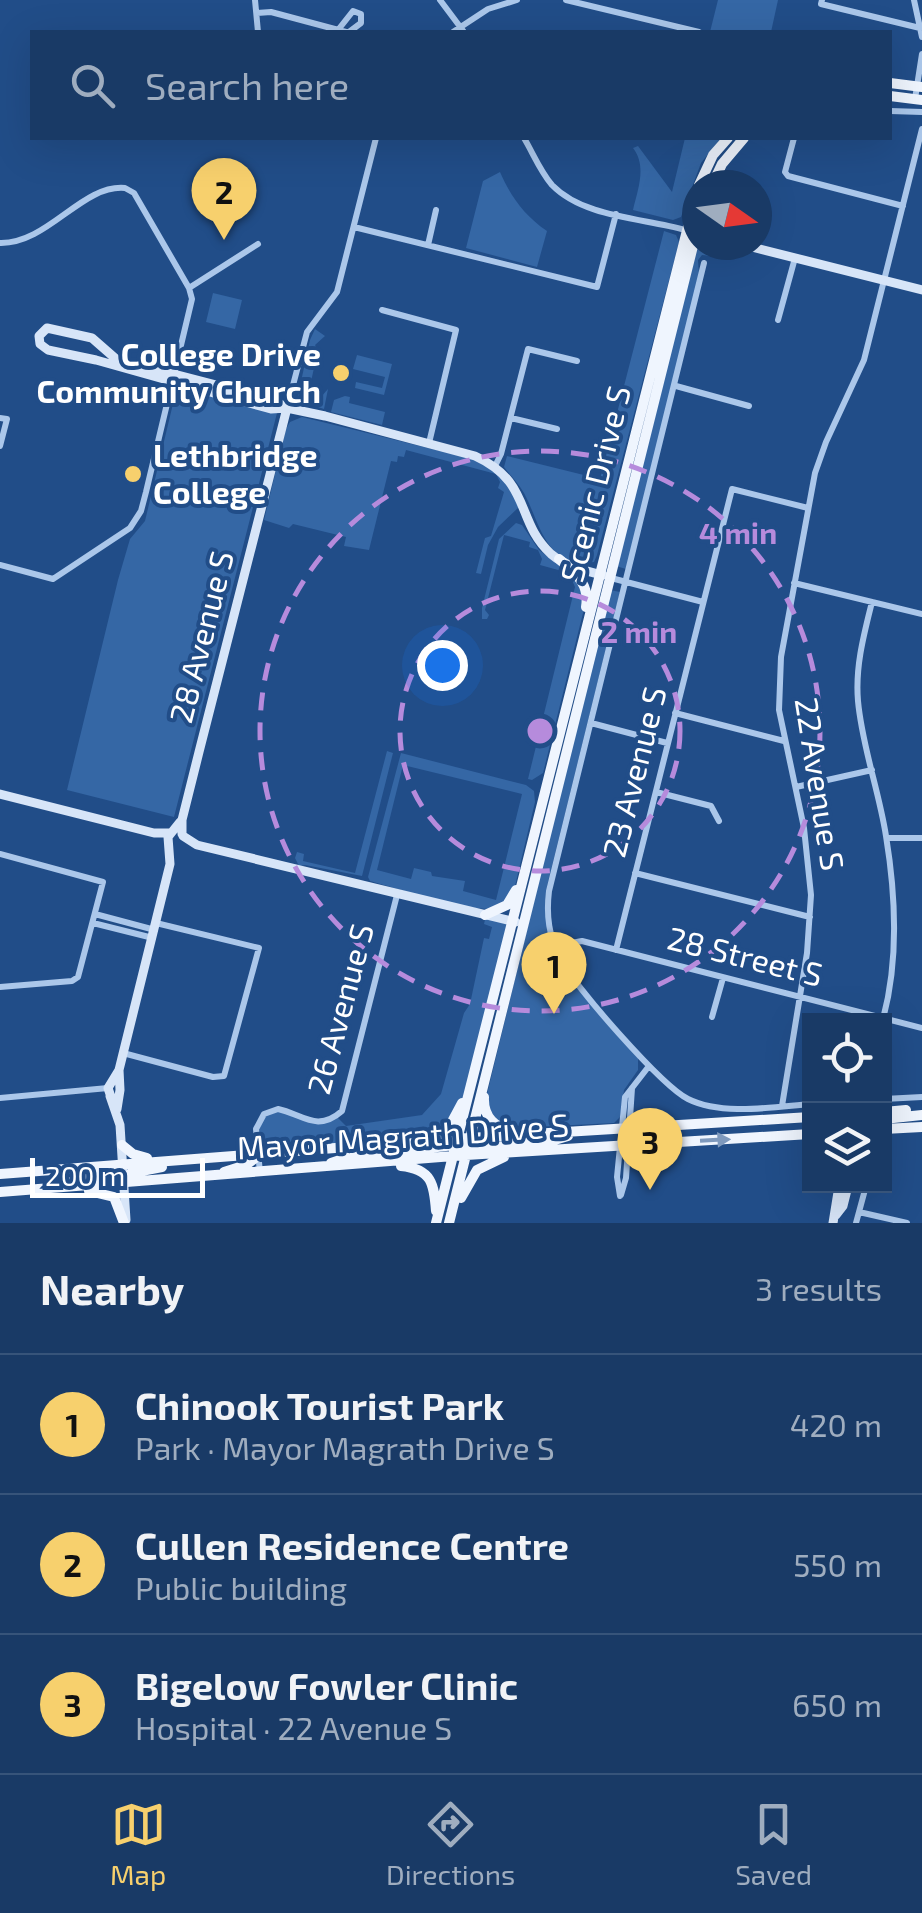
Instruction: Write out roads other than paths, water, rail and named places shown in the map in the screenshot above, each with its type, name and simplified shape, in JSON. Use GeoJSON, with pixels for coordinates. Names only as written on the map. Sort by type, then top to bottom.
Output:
{"type":"FeatureCollection","features":[{"type":"Feature","properties":{"kind":"main road"},"geometry":{"type":"LineString","coordinates":[[892,84],[919,93]]}},
{"type":"Feature","properties":{"kind":"main road"},"geometry":{"type":"LineString","coordinates":[[892,96],[919,93]]}},
{"type":"Feature","properties":{"kind":"main road","name":"Scenic Drive S"},"geometry":{"type":"LineString","coordinates":[[706,170],[713,154],[726,140]]}},
{"type":"Feature","properties":{"kind":"main road"},"geometry":{"type":"LineString","coordinates":[[719,170],[742,140]]}},
{"type":"Feature","properties":{"kind":"main road","name":"Scenic Drive S"},"geometry":{"type":"LineString","coordinates":[[462,1147],[488,1071],[519,923],[687,260]]}},
{"type":"Feature","properties":{"kind":"main road"},"geometry":{"type":"LineString","coordinates":[[559,560],[582,580],[587,592],[570,688]]}},
{"type":"Feature","properties":{"kind":"main road","name":"Scenic Drive S"},"geometry":{"type":"LineString","coordinates":[[462,1147],[483,1040],[519,923],[526,871],[570,688],[605,576]]}},
{"type":"Feature","properties":{"kind":"main road"},"geometry":{"type":"LineString","coordinates":[[485,915],[509,903],[526,871]]}},
{"type":"Feature","properties":{"kind":"main road"},"geometry":{"type":"LineString","coordinates":[[376,1145],[447,1131],[465,1097],[483,1040]]}},
{"type":"Feature","properties":{"kind":"main road"},"geometry":{"type":"LineString","coordinates":[[488,1071],[484,1109],[499,1127],[572,1132]]}},
{"type":"Feature","properties":{"kind":"main road"},"geometry":{"type":"LineString","coordinates":[[892,1115],[922,1112]]}},
{"type":"Feature","properties":{"kind":"main road","name":"Mayor Magrath Drive S"},"geometry":{"type":"LineString","coordinates":[[0,1192],[260,1174],[375,1163],[572,1132],[802,1117]]}},
{"type":"Feature","properties":{"kind":"main road"},"geometry":{"type":"LineString","coordinates":[[892,1129],[922,1127]]}},
{"type":"Feature","properties":{"kind":"main road"},"geometry":{"type":"LineString","coordinates":[[317,1168],[346,1158],[548,1142],[586,1131]]}},
{"type":"Feature","properties":{"kind":"main road","name":"Mayor Magrath Drive S"},"geometry":{"type":"LineString","coordinates":[[0,1174],[376,1145],[568,1148],[802,1134]]}},
{"type":"Feature","properties":{"kind":"main road"},"geometry":{"type":"LineString","coordinates":[[122,1145],[140,1157],[178,1161]]}},
{"type":"Feature","properties":{"kind":"main road"},"geometry":{"type":"LineString","coordinates":[[436,1222],[462,1147]]}},
{"type":"Feature","properties":{"kind":"main road"},"geometry":{"type":"LineString","coordinates":[[451,1223],[462,1147]]}},
{"type":"Feature","properties":{"kind":"main road"},"geometry":{"type":"LineString","coordinates":[[451,1223],[468,1180],[484,1164],[508,1156],[568,1148]]}},
{"type":"Feature","properties":{"kind":"main road"},"geometry":{"type":"LineString","coordinates":[[209,1177],[246,1165],[258,1155]]}},
{"type":"Feature","properties":{"kind":"main road"},"geometry":{"type":"LineString","coordinates":[[124,1183],[132,1173],[207,1159]]}},
{"type":"Feature","properties":{"kind":"main road"},"geometry":{"type":"LineString","coordinates":[[375,1163],[414,1167],[430,1176],[436,1222]]}},
{"type":"Feature","properties":{"kind":"main road"},"geometry":{"type":"LineString","coordinates":[[31,1190],[114,1173],[123,1164]]}},
{"type":"Feature","properties":{"kind":"main road"},"geometry":{"type":"LineString","coordinates":[[68,1188],[114,1197],[125,1223]]}},
{"type":"Feature","properties":{"kind":"street"},"geometry":{"type":"LineString","coordinates":[[254,0],[258,30]]}},
{"type":"Feature","properties":{"kind":"street"},"geometry":{"type":"LineString","coordinates":[[440,0],[462,29],[488,9],[517,0]]}},
{"type":"Feature","properties":{"kind":"street"},"geometry":{"type":"LineString","coordinates":[[566,0],[588,2],[692,30]]}},
{"type":"Feature","properties":{"kind":"street"},"geometry":{"type":"LineString","coordinates":[[822,0],[822,4],[921,33],[914,0]]}},
{"type":"Feature","properties":{"kind":"street"},"geometry":{"type":"LineString","coordinates":[[257,13],[271,12],[338,30]]}},
{"type":"Feature","properties":{"kind":"street"},"geometry":{"type":"LineString","coordinates":[[919,93],[922,54]]}},
{"type":"Feature","properties":{"kind":"street"},"geometry":{"type":"LineString","coordinates":[[892,110],[922,112]]}},
{"type":"Feature","properties":{"kind":"street","name":"22 Avenue S"},"geometry":{"type":"LineString","coordinates":[[782,1106],[810,917],[809,864],[784,741],[779,672],[808,508],[826,442],[864,360],[922,129]]}},
{"type":"Feature","properties":{"kind":"street"},"geometry":{"type":"LineString","coordinates":[[287,408],[302,342],[333,300],[376,140]]}},
{"type":"Feature","properties":{"kind":"street"},"geometry":{"type":"LineString","coordinates":[[525,140],[555,188],[584,205],[682,229]]}},
{"type":"Feature","properties":{"kind":"street"},"geometry":{"type":"LineString","coordinates":[[793,140],[785,172],[788,176],[903,206]]}},
{"type":"Feature","properties":{"kind":"street"},"geometry":{"type":"LineString","coordinates":[[0,243],[22,240],[103,191],[125,188],[134,193],[189,288],[192,304],[141,512],[130,528],[54,580],[0,565]]}},
{"type":"Feature","properties":{"kind":"street"},"geometry":{"type":"LineString","coordinates":[[428,246],[436,210]]}},
{"type":"Feature","properties":{"kind":"street"},"geometry":{"type":"LineString","coordinates":[[354,227],[597,287],[616,214]]}},
{"type":"Feature","properties":{"kind":"street"},"geometry":{"type":"LineString","coordinates":[[189,288],[258,244]]}},
{"type":"Feature","properties":{"kind":"street"},"geometry":{"type":"LineString","coordinates":[[772,252],[922,290]]}},
{"type":"Feature","properties":{"kind":"street"},"geometry":{"type":"LineString","coordinates":[[778,320],[795,258]]}},
{"type":"Feature","properties":{"kind":"street","name":"Scenic Drive S"},"geometry":{"type":"LineString","coordinates":[[555,946],[548,919],[549,892],[704,264]]}},
{"type":"Feature","properties":{"kind":"street"},"geometry":{"type":"LineString","coordinates":[[382,310],[456,330],[429,443]]}},
{"type":"Feature","properties":{"kind":"street"},"geometry":{"type":"LineString","coordinates":[[172,379],[112,357],[92,338],[47,328],[39,336],[45,349],[172,379],[272,409],[287,408],[475,456],[495,466],[522,500],[537,538],[559,560],[703,602]]}},
{"type":"Feature","properties":{"kind":"street"},"geometry":{"type":"LineString","coordinates":[[96,360],[102,347]]}},
{"type":"Feature","properties":{"kind":"street"},"geometry":{"type":"LineString","coordinates":[[495,466],[528,348],[577,361]]}},
{"type":"Feature","properties":{"kind":"street"},"geometry":{"type":"LineString","coordinates":[[676,386],[750,406]]}},
{"type":"Feature","properties":{"kind":"street","name":"28 Avenue S"},"geometry":{"type":"LineString","coordinates":[[176,839],[287,408]]}},
{"type":"Feature","properties":{"kind":"street"},"geometry":{"type":"LineString","coordinates":[[511,418],[557,429]]}},
{"type":"Feature","properties":{"kind":"street"},"geometry":{"type":"LineString","coordinates":[[0,446],[3,419]]}},
{"type":"Feature","properties":{"kind":"street","name":"23 Avenue S"},"geometry":{"type":"LineString","coordinates":[[616,950],[732,489],[808,508]]}},
{"type":"Feature","properties":{"kind":"street"},"geometry":{"type":"LineString","coordinates":[[794,583],[922,614]]}},
{"type":"Feature","properties":{"kind":"street"},"geometry":{"type":"LineString","coordinates":[[872,602],[858,670],[858,702],[887,838],[895,947],[894,977],[885,1013]]}},
{"type":"Feature","properties":{"kind":"street"},"geometry":{"type":"LineString","coordinates":[[675,713],[784,741]]}},
{"type":"Feature","properties":{"kind":"street"},"geometry":{"type":"LineString","coordinates":[[592,724],[667,743]]}},
{"type":"Feature","properties":{"kind":"street"},"geometry":{"type":"LineString","coordinates":[[796,787],[872,770]]}},
{"type":"Feature","properties":{"kind":"street"},"geometry":{"type":"LineString","coordinates":[[656,792],[711,806],[719,821]]}},
{"type":"Feature","properties":{"kind":"street"},"geometry":{"type":"LineString","coordinates":[[0,794],[519,923]]}},
{"type":"Feature","properties":{"kind":"street"},"geometry":{"type":"LineString","coordinates":[[887,838],[922,838]]}},
{"type":"Feature","properties":{"kind":"street"},"geometry":{"type":"LineString","coordinates":[[125,1223],[122,1145],[110,1091],[119,1070],[176,839]]}},
{"type":"Feature","properties":{"kind":"street"},"geometry":{"type":"LineString","coordinates":[[0,854],[103,882],[78,977],[72,981],[0,986]]}},
{"type":"Feature","properties":{"kind":"street"},"geometry":{"type":"LineString","coordinates":[[635,874],[810,917]]}},
{"type":"Feature","properties":{"kind":"street","name":"26 Avenue S"},"geometry":{"type":"LineString","coordinates":[[260,1174],[256,1129],[269,1111],[286,1110],[299,1119],[314,1121],[332,1118],[342,1111],[397,895]]}},
{"type":"Feature","properties":{"kind":"street"},"geometry":{"type":"LineString","coordinates":[[96,914],[154,930]]}},
{"type":"Feature","properties":{"kind":"street"},"geometry":{"type":"LineString","coordinates":[[93,923],[259,948],[224,1076],[214,1077],[123,1052]]}},
{"type":"Feature","properties":{"kind":"street","name":"28 Street S"},"geometry":{"type":"LineString","coordinates":[[555,946],[576,940],[860,1013]]}},
{"type":"Feature","properties":{"kind":"street"},"geometry":{"type":"LineString","coordinates":[[555,946],[572,975],[672,1088],[706,1105],[802,1105]]}},
{"type":"Feature","properties":{"kind":"street"},"geometry":{"type":"LineString","coordinates":[[712,1018],[722,978]]}},
{"type":"Feature","properties":{"kind":"street","name":"28 Street S"},"geometry":{"type":"LineString","coordinates":[[892,1021],[922,1028]]}},
{"type":"Feature","properties":{"kind":"street"},"geometry":{"type":"LineString","coordinates":[[624,1145],[626,1178],[620,1196],[617,1177],[632,1087],[649,1066]]}},
{"type":"Feature","properties":{"kind":"street"},"geometry":{"type":"LineString","coordinates":[[0,1098],[110,1091]]}},
{"type":"Feature","properties":{"kind":"street"},"geometry":{"type":"LineString","coordinates":[[892,1099],[922,1097]]}},
{"type":"Feature","properties":{"kind":"street"},"geometry":{"type":"LineString","coordinates":[[834,1219],[838,1193]]}},
{"type":"Feature","properties":{"kind":"street"},"geometry":{"type":"LineString","coordinates":[[834,1219],[846,1193]]}},
{"type":"Feature","properties":{"kind":"street"},"geometry":{"type":"LineString","coordinates":[[856,1223],[864,1193]]}},
{"type":"Feature","properties":{"kind":"street"},"geometry":{"type":"LineString","coordinates":[[859,1212],[906,1223]]}},
{"type":"Feature","properties":{"kind":"place","name":"Cullen Residence Centre"},"geometry":{"type":"Point","coordinates":[224,240]}},
{"type":"Feature","properties":{"kind":"place","name":"College Drive Community Church"},"geometry":{"type":"Point","coordinates":[341,373]}},
{"type":"Feature","properties":{"kind":"place","name":"Lethbridge College"},"geometry":{"type":"Point","coordinates":[133,474]}},
{"type":"Feature","properties":{"kind":"place","name":"Chinook Tourist Park"},"geometry":{"type":"Point","coordinates":[554,1014]}},
{"type":"Feature","properties":{"kind":"place","name":"Bigelow Fowler Clinic"},"geometry":{"type":"Point","coordinates":[650,1190]}}]}
